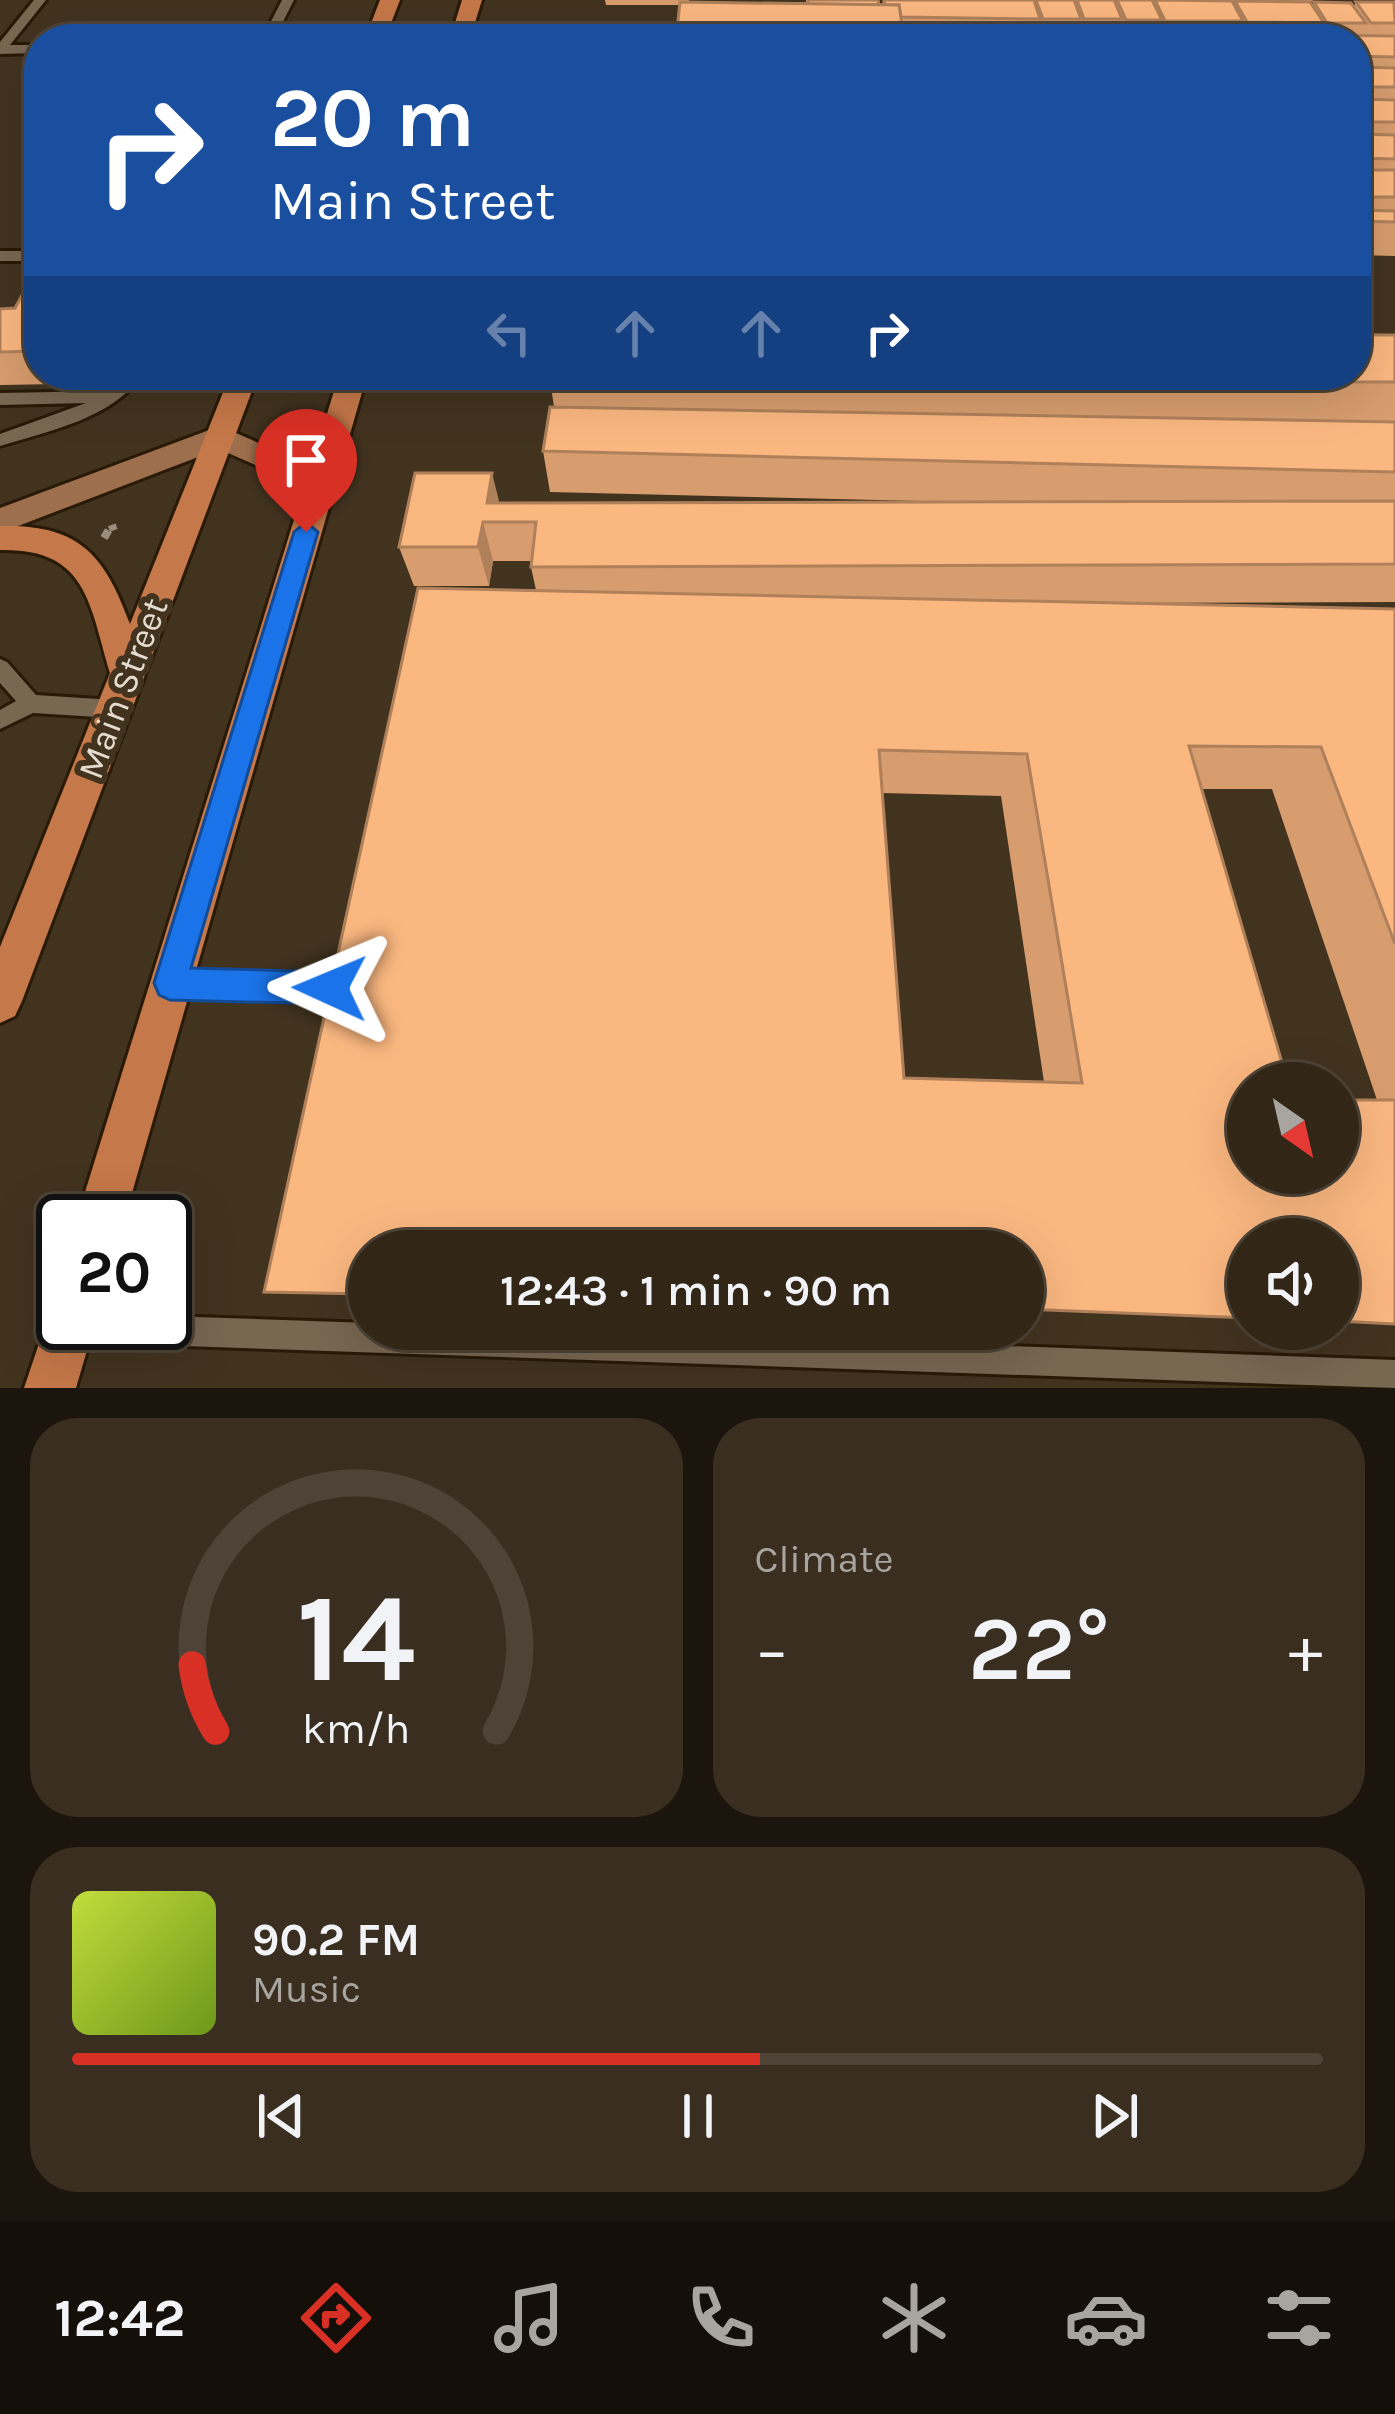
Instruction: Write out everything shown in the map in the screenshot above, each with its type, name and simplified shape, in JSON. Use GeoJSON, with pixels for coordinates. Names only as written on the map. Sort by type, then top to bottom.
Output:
{"type":"FeatureCollection","features":[{"type":"Feature","properties":{"kind":"main road","name":"Main Street"},"geometry":{"type":"LineString","coordinates":[[0,1001],[12,941],[114,709],[238,390]]}},
{"type":"Feature","properties":{"kind":"main road"},"geometry":{"type":"LineString","coordinates":[[108,1194],[349,390]]}},
{"type":"Feature","properties":{"kind":"main road"},"geometry":{"type":"LineString","coordinates":[[0,538],[33,533],[65,547],[92,568],[128,674]]}},
{"type":"Feature","properties":{"kind":"main road"},"geometry":{"type":"LineString","coordinates":[[50,1388],[61,1350]]}},
{"type":"Feature","properties":{"kind":"street"},"geometry":{"type":"LineString","coordinates":[[0,521],[220,437],[321,483]]}},
{"type":"Feature","properties":{"kind":"lane"},"geometry":{"type":"LineString","coordinates":[[0,49],[40,0]]}},
{"type":"Feature","properties":{"kind":"lane"},"geometry":{"type":"LineString","coordinates":[[0,440],[121,390]]}},
{"type":"Feature","properties":{"kind":"lane"},"geometry":{"type":"LineString","coordinates":[[0,399],[110,397]]}},
{"type":"Feature","properties":{"kind":"lane"},"geometry":{"type":"LineString","coordinates":[[0,668],[32,704]]}},
{"type":"Feature","properties":{"kind":"lane"},"geometry":{"type":"LineString","coordinates":[[0,719],[32,704],[114,709]]}},
{"type":"Feature","properties":{"kind":"lane"},"geometry":{"type":"LineString","coordinates":[[170,983],[330,988]]}},
{"type":"Feature","properties":{"kind":"lane"},"geometry":{"type":"LineString","coordinates":[[192,1330],[1395,1376]]}},
{"type":"Feature","properties":{"kind":"building"},"geometry":{"type":"Polygon","coordinates":[[[808,0],[878,0],[879,5],[808,4],[808,0]]]}},
{"type":"Feature","properties":{"kind":"building"},"geometry":{"type":"Polygon","coordinates":[[[884,0],[1034,0],[1040,19],[901,17],[899,5],[885,5],[884,0]]]}},
{"type":"Feature","properties":{"kind":"building"},"geometry":{"type":"Polygon","coordinates":[[[1036,0],[1074,0],[1081,19],[1043,19],[1036,0]]]}},
{"type":"Feature","properties":{"kind":"building"},"geometry":{"type":"Polygon","coordinates":[[[1077,0],[1114,0],[1122,19],[1084,19],[1077,0]]]}},
{"type":"Feature","properties":{"kind":"building"},"geometry":{"type":"Polygon","coordinates":[[[1117,0],[1152,0],[1162,20],[1126,20],[1117,0]]]}},
{"type":"Feature","properties":{"kind":"building"},"geometry":{"type":"Polygon","coordinates":[[[1155,0],[1232,1],[1243,21],[1165,21],[1155,0]]]}},
{"type":"Feature","properties":{"kind":"building"},"geometry":{"type":"Polygon","coordinates":[[[1235,1],[1310,2],[1324,23],[1247,22],[1235,1]]]}},
{"type":"Feature","properties":{"kind":"building"},"geometry":{"type":"Polygon","coordinates":[[[680,2],[899,5],[902,24],[678,24],[680,2]]]}},
{"type":"Feature","properties":{"kind":"building"},"geometry":{"type":"Polygon","coordinates":[[[1314,2],[1351,3],[1366,23],[1327,23],[1314,2]]]}},
{"type":"Feature","properties":{"kind":"building"},"geometry":{"type":"Polygon","coordinates":[[[1356,2],[1394,2],[1395,23],[1371,23],[1356,2]]]}},
{"type":"Feature","properties":{"kind":"building"},"geometry":{"type":"Polygon","coordinates":[[[1371,36],[1395,36],[1395,57],[1371,56],[1371,36]]]}},
{"type":"Feature","properties":{"kind":"building"},"geometry":{"type":"Polygon","coordinates":[[[1371,67],[1395,68],[1395,87],[1371,87],[1371,67]]]}},
{"type":"Feature","properties":{"kind":"building"},"geometry":{"type":"Polygon","coordinates":[[[1371,99],[1395,100],[1395,122],[1371,122],[1371,99]]]}},
{"type":"Feature","properties":{"kind":"building"},"geometry":{"type":"Polygon","coordinates":[[[1371,134],[1395,135],[1395,159],[1371,158],[1371,134]]]}},
{"type":"Feature","properties":{"kind":"building"},"geometry":{"type":"Polygon","coordinates":[[[1371,170],[1395,170],[1395,197],[1371,197],[1371,170]]]}},
{"type":"Feature","properties":{"kind":"building"},"geometry":{"type":"Polygon","coordinates":[[[1371,210],[1395,211],[1395,222],[1371,221],[1371,210]]]}},
{"type":"Feature","properties":{"kind":"building"},"geometry":{"type":"Polygon","coordinates":[[[24,292],[24,351],[0,352],[0,309],[15,308],[24,292]]]}},
{"type":"Feature","properties":{"kind":"building"},"geometry":{"type":"Polygon","coordinates":[[[1371,335],[1395,335],[1395,382],[1371,382],[1371,335]]]}},
{"type":"Feature","properties":{"kind":"building"},"geometry":{"type":"Polygon","coordinates":[[[550,407],[1395,422],[1395,472],[543,451],[550,407]]]}},
{"type":"Feature","properties":{"kind":"building"},"geometry":{"type":"Polygon","coordinates":[[[415,473],[492,473],[487,503],[1395,501],[1395,564],[531,567],[536,522],[483,522],[478,547],[399,547],[415,473]]]}},
{"type":"Feature","properties":{"kind":"building"},"geometry":{"type":"Polygon","coordinates":[[[418,588],[1395,609],[1395,944],[1321,747],[1189,746],[1282,1062],[1227,1062],[1227,1194],[1359,1194],[1359,1100],[1395,1100],[1395,1324],[1359,1322],[1359,1218],[1227,1218],[1227,1317],[1044,1310],[1044,1230],[348,1230],[348,1294],[264,1292],[418,588]],[[879,750],[904,1078],[1082,1083],[1027,754],[879,750]]]}},
{"type":"Feature","properties":{"kind":"route"},"geometry":{"type":"LineString","coordinates":[[306,532],[170,983],[330,988]]}}]}
